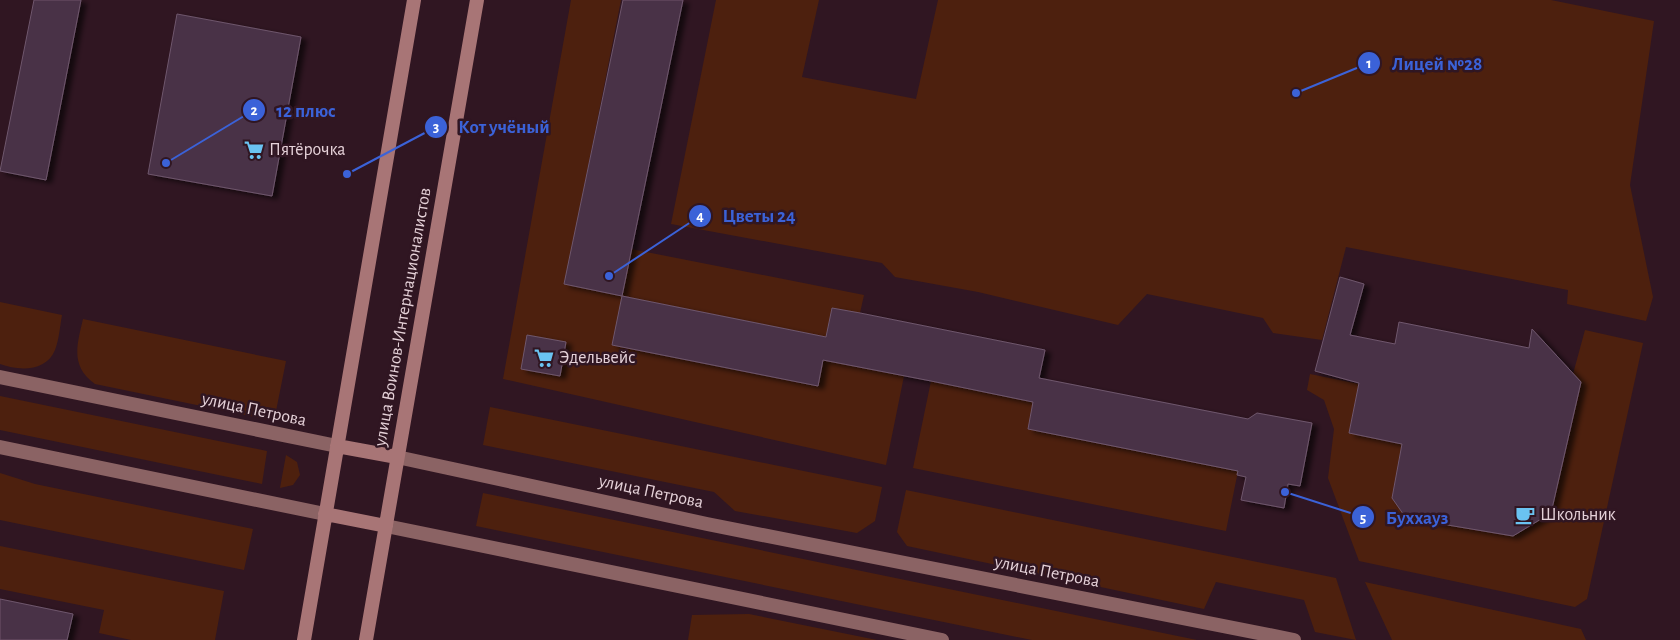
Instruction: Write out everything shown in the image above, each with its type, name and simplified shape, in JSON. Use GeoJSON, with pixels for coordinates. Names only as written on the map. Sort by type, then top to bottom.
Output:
{"type":"FeatureCollection","features":[{"type":"Feature","properties":{"kind":"main road"},"geometry":{"type":"LineString","coordinates":[[304,640],[414,0]]}},
{"type":"Feature","properties":{"kind":"main road","name":"улица Воинов-Интернационалистов"},"geometry":{"type":"LineString","coordinates":[[366,640],[477,0]]}},
{"type":"Feature","properties":{"kind":"main road","name":"улица Петрова"},"geometry":{"type":"LineString","coordinates":[[0,377],[397,457],[707,524],[1294,640]]}},
{"type":"Feature","properties":{"kind":"main road"},"geometry":{"type":"LineString","coordinates":[[0,447],[942,640]]}},
{"type":"Feature","properties":{"kind":"shaded area"},"geometry":{"type":"Polygon","coordinates":[[[571,0],[621,0],[565,284],[621,296],[631,249],[864,295],[860,313],[832,308],[826,337],[622,296],[612,345],[817,386],[823,360],[904,376],[886,465],[503,379],[571,0]]]}},
{"type":"Feature","properties":{"kind":"shaded area"},"geometry":{"type":"Polygon","coordinates":[[[716,0],[819,0],[802,77],[916,99],[938,0],[1551,0],[1654,21],[1630,185],[1653,297],[1646,321],[1567,304],[1568,290],[1346,247],[1322,340],[1273,333],[1263,318],[1147,294],[1118,325],[978,292],[895,277],[882,263],[671,224],[716,0]]]}},
{"type":"Feature","properties":{"kind":"shaded area"},"geometry":{"type":"Polygon","coordinates":[[[0,302],[62,315],[55,350],[51,357],[39,366],[31,368],[15,368],[0,364],[0,302]]]}},
{"type":"Feature","properties":{"kind":"shaded area"},"geometry":{"type":"Polygon","coordinates":[[[83,319],[286,361],[274,421],[95,384],[82,370],[77,354],[83,319]]]}},
{"type":"Feature","properties":{"kind":"shaded area"},"geometry":{"type":"Polygon","coordinates":[[[1585,330],[1643,343],[1587,599],[1575,607],[1359,561],[1328,478],[1334,429],[1324,400],[1307,390],[1310,374],[1359,384],[1349,433],[1402,444],[1392,498],[1406,518],[1513,535],[1551,513],[1581,383],[1573,374],[1585,330]]]}},
{"type":"Feature","properties":{"kind":"shaded area"},"geometry":{"type":"Polygon","coordinates":[[[931,381],[1033,402],[1238,471],[1226,531],[913,468],[931,381]]]}},
{"type":"Feature","properties":{"kind":"shaded area"},"geometry":{"type":"Polygon","coordinates":[[[0,396],[267,451],[262,484],[0,430],[0,396]]]}},
{"type":"Feature","properties":{"kind":"shaded area"},"geometry":{"type":"Polygon","coordinates":[[[490,407],[882,487],[875,521],[857,533],[735,511],[714,492],[483,445],[490,407]]]}},
{"type":"Feature","properties":{"kind":"shaded area"},"geometry":{"type":"Polygon","coordinates":[[[286,455],[297,462],[300,475],[293,485],[280,488],[286,455]]]}},
{"type":"Feature","properties":{"kind":"shaded area"},"geometry":{"type":"Polygon","coordinates":[[[0,473],[35,484],[253,529],[244,570],[0,520],[0,473]]]}},
{"type":"Feature","properties":{"kind":"shaded area"},"geometry":{"type":"Polygon","coordinates":[[[906,490],[1336,578],[1356,640],[1315,632],[1304,600],[1216,582],[1204,609],[907,546],[897,532],[906,490]]]}},
{"type":"Feature","properties":{"kind":"shaded area"},"geometry":{"type":"Polygon","coordinates":[[[483,493],[1197,640],[1032,640],[476,526],[483,493]]]}},
{"type":"Feature","properties":{"kind":"shaded area"},"geometry":{"type":"Polygon","coordinates":[[[0,546],[224,591],[215,640],[131,640],[99,633],[104,610],[0,589],[0,546]]]}},
{"type":"Feature","properties":{"kind":"shaded area"},"geometry":{"type":"Polygon","coordinates":[[[1365,582],[1581,629],[1586,640],[1392,640],[1365,582]]]}},
{"type":"Feature","properties":{"kind":"shaded area"},"geometry":{"type":"Polygon","coordinates":[[[749,614],[877,640],[688,640],[692,615],[749,614]]]}},
{"type":"Feature","properties":{"kind":"building"},"geometry":{"type":"Polygon","coordinates":[[[34,0],[81,0],[46,180],[0,171],[34,0]]]}},
{"type":"Feature","properties":{"kind":"building"},"geometry":{"type":"Polygon","coordinates":[[[623,0],[683,0],[622,296],[564,284],[623,0]]]}},
{"type":"Feature","properties":{"kind":"building"},"geometry":{"type":"Polygon","coordinates":[[[177,14],[301,37],[272,196],[148,174],[177,14]]]}},
{"type":"Feature","properties":{"kind":"building"},"geometry":{"type":"Polygon","coordinates":[[[1340,277],[1364,284],[1350,335],[1395,344],[1399,322],[1529,348],[1532,329],[1581,382],[1551,513],[1513,536],[1406,518],[1392,498],[1402,444],[1349,433],[1359,383],[1315,371],[1340,277]]]}},
{"type":"Feature","properties":{"kind":"building"},"geometry":{"type":"Polygon","coordinates":[[[622,296],[826,337],[832,308],[860,313],[1045,350],[1039,378],[1248,419],[1257,413],[1312,423],[1300,486],[1288,484],[1284,508],[1241,500],[1246,477],[1237,475],[1238,471],[1028,429],[1033,402],[931,381],[823,360],[818,386],[612,345],[622,296]]]}},
{"type":"Feature","properties":{"kind":"building"},"geometry":{"type":"Polygon","coordinates":[[[527,335],[566,342],[560,376],[521,369],[527,335]]]}},
{"type":"Feature","properties":{"kind":"building"},"geometry":{"type":"Polygon","coordinates":[[[0,599],[73,614],[67,640],[0,640],[0,599]]]}},
{"type":"Feature","properties":{"kind":"place","name":"Лицей №28"},"geometry":{"type":"Point","coordinates":[1296,93]}},
{"type":"Feature","properties":{"kind":"place","name":"Пятёрочка"},"geometry":{"type":"Point","coordinates":[254,150]}},
{"type":"Feature","properties":{"kind":"place","name":"12 плюс"},"geometry":{"type":"Point","coordinates":[166,163]}},
{"type":"Feature","properties":{"kind":"place","name":"Кот учёный"},"geometry":{"type":"Point","coordinates":[347,174]}},
{"type":"Feature","properties":{"kind":"place","name":"Цветы 24"},"geometry":{"type":"Point","coordinates":[609,276]}},
{"type":"Feature","properties":{"kind":"place","name":"Эдельвейс"},"geometry":{"type":"Point","coordinates":[544,358]}},
{"type":"Feature","properties":{"kind":"place","name":"Буххауз"},"geometry":{"type":"Point","coordinates":[1285,492]}},
{"type":"Feature","properties":{"kind":"place","name":"Школьник"},"geometry":{"type":"Point","coordinates":[1525,515]}}]}
